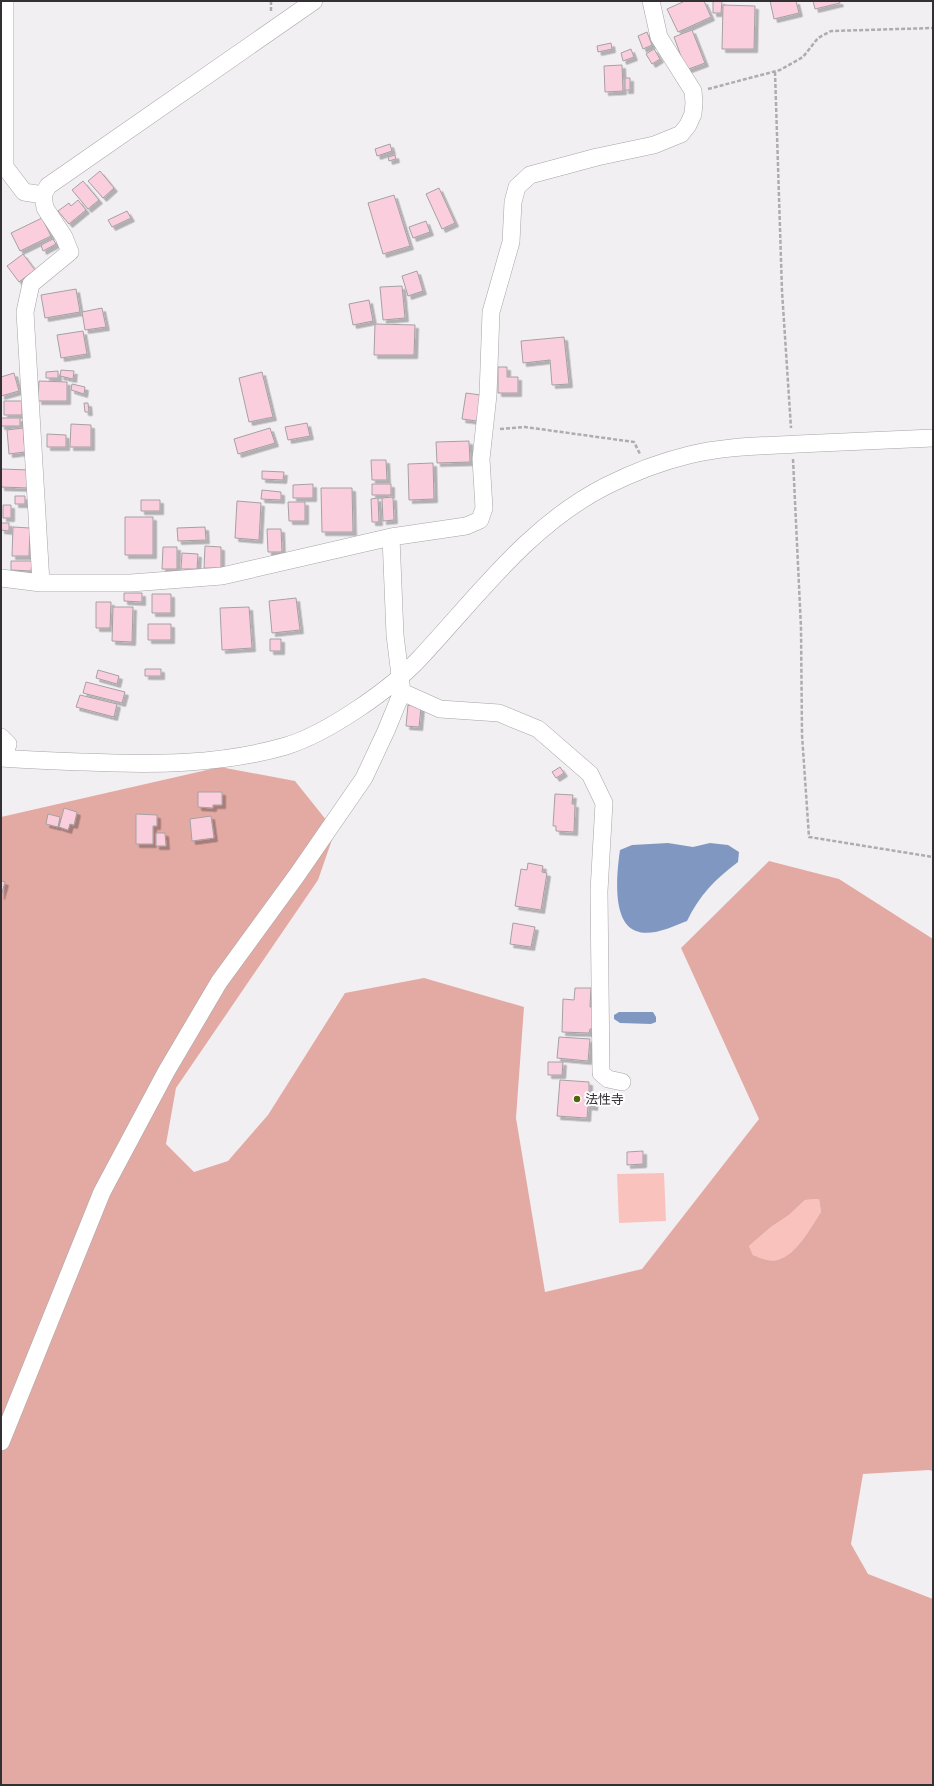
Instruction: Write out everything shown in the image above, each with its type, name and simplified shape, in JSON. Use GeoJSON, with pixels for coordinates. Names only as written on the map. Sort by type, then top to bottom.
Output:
{"type":"FeatureCollection","features":[{"type":"Feature","properties":{"kind":"street"},"geometry":{"type":"LineString","coordinates":[[5,1],[4,167],[24,192],[43,195]]}},
{"type":"Feature","properties":{"kind":"street"},"geometry":{"type":"LineString","coordinates":[[41,583],[25,312],[31,284],[70,252],[64,237],[46,208],[43,195],[48,186],[314,1]]}},
{"type":"Feature","properties":{"kind":"street"},"geometry":{"type":"LineString","coordinates":[[1,578],[41,583],[131,583],[222,576],[391,537],[466,526],[480,520],[484,508],[481,458],[486,430],[491,312],[511,242],[513,202],[518,187],[530,175],[597,157],[654,145],[681,134],[688,125],[693,114],[693,91],[659,37],[650,1]]}},
{"type":"Feature","properties":{"kind":"street"},"geometry":{"type":"LineString","coordinates":[[1,1442],[102,1192],[166,1072],[219,982],[297,875],[364,778],[402,685],[500,569],[532,537],[561,513],[605,487],[647,468],[688,455],[726,448],[933,438]]}},
{"type":"Feature","properties":{"kind":"street"},"geometry":{"type":"LineString","coordinates":[[391,537],[395,635],[402,685],[440,709],[499,713],[538,729],[590,774],[604,803],[599,891],[601,1073],[608,1079],[622,1082]]}},
{"type":"Feature","properties":{"kind":"street"},"geometry":{"type":"LineString","coordinates":[[1,737],[8,744],[3,758],[132,764],[208,761],[243,757],[289,745],[321,730],[402,685]]}},
{"type":"Feature","properties":{"kind":"path"},"geometry":{"type":"LineString","coordinates":[[693,91],[713,88],[775,72],[803,57],[818,38],[831,31],[933,28]]}},
{"type":"Feature","properties":{"kind":"path"},"geometry":{"type":"LineString","coordinates":[[775,72],[782,290],[792,445],[801,628],[802,735],[809,837],[933,857]]}},
{"type":"Feature","properties":{"kind":"path"},"geometry":{"type":"LineString","coordinates":[[486,430],[525,427],[634,442],[647,468]]}},
{"type":"Feature","properties":{"kind":"shaded area"},"geometry":{"type":"Polygon","coordinates":[[[220,767],[295,781],[335,831],[318,880],[176,1088],[166,1144],[194,1172],[228,1161],[268,1115],[345,993],[424,978],[524,1007],[516,1118],[545,1292],[642,1269],[759,1119],[681,948],[769,861],[839,879],[933,939],[933,1471],[863,1474],[851,1544],[868,1574],[933,1599],[933,1785],[1,1785],[1,817],[220,767]],[[819,1199],[805,1200],[789,1215],[771,1227],[749,1246],[753,1255],[765,1259],[777,1260],[791,1253],[797,1247],[821,1212],[819,1199]]]}},
{"type":"Feature","properties":{"kind":"shaded area"},"geometry":{"type":"Polygon","coordinates":[[[664,1173],[666,1221],[619,1223],[617,1174],[664,1173]]]}},
{"type":"Feature","properties":{"kind":"shaded area"},"geometry":{"type":"Polygon","coordinates":[[[819,1199],[821,1212],[797,1247],[791,1253],[777,1260],[765,1259],[753,1255],[749,1246],[771,1227],[789,1215],[805,1200],[819,1199]]]}},
{"type":"Feature","properties":{"kind":"water"},"geometry":{"type":"Polygon","coordinates":[[[668,843],[693,847],[710,843],[728,845],[739,852],[738,862],[708,888],[687,921],[655,932],[642,933],[628,926],[619,907],[617,882],[620,850],[632,845],[668,843]]]}},
{"type":"Feature","properties":{"kind":"water"},"geometry":{"type":"Polygon","coordinates":[[[619,1012],[653,1012],[656,1017],[656,1022],[651,1024],[620,1023],[614,1019],[614,1015],[619,1012]]]}},
{"type":"Feature","properties":{"kind":"building"},"geometry":{"type":"Polygon","coordinates":[[[685,1],[704,1],[711,17],[678,32],[667,9],[685,1]]]}},
{"type":"Feature","properties":{"kind":"building"},"geometry":{"type":"Polygon","coordinates":[[[713,1],[722,1],[721,13],[713,13],[713,1]]]}},
{"type":"Feature","properties":{"kind":"building"},"geometry":{"type":"Polygon","coordinates":[[[770,1],[796,1],[799,13],[774,19],[770,1]]]}},
{"type":"Feature","properties":{"kind":"building"},"geometry":{"type":"Polygon","coordinates":[[[813,1],[839,1],[840,3],[815,9],[813,1]]]}},
{"type":"Feature","properties":{"kind":"building"},"geometry":{"type":"Polygon","coordinates":[[[723,5],[755,6],[754,49],[722,49],[723,5]]]}},
{"type":"Feature","properties":{"kind":"building"},"geometry":{"type":"Polygon","coordinates":[[[692,30],[705,63],[686,70],[674,37],[692,30]]]}},
{"type":"Feature","properties":{"kind":"building"},"geometry":{"type":"Polygon","coordinates":[[[647,32],[652,45],[643,49],[638,36],[647,32]]]}},
{"type":"Feature","properties":{"kind":"building"},"geometry":{"type":"Polygon","coordinates":[[[611,43],[612,49],[598,52],[597,46],[611,43]]]}},
{"type":"Feature","properties":{"kind":"building"},"geometry":{"type":"Polygon","coordinates":[[[631,49],[634,57],[623,61],[621,53],[631,49]]]}},
{"type":"Feature","properties":{"kind":"building"},"geometry":{"type":"Polygon","coordinates":[[[654,49],[660,59],[652,64],[646,54],[654,49]]]}},
{"type":"Feature","properties":{"kind":"building"},"geometry":{"type":"Polygon","coordinates":[[[622,65],[623,91],[605,92],[604,66],[622,65]]]}},
{"type":"Feature","properties":{"kind":"building"},"geometry":{"type":"Polygon","coordinates":[[[625,78],[630,78],[630,90],[625,90],[625,78]]]}},
{"type":"Feature","properties":{"kind":"building"},"geometry":{"type":"Polygon","coordinates":[[[390,144],[392,151],[377,156],[375,149],[390,144]]]}},
{"type":"Feature","properties":{"kind":"building"},"geometry":{"type":"Polygon","coordinates":[[[395,155],[396,159],[389,161],[388,157],[395,155]]]}},
{"type":"Feature","properties":{"kind":"building"},"geometry":{"type":"Polygon","coordinates":[[[100,171],[114,188],[103,198],[88,181],[100,171]]]}},
{"type":"Feature","properties":{"kind":"building"},"geometry":{"type":"Polygon","coordinates":[[[83,181],[99,200],[88,209],[72,190],[83,181]]]}},
{"type":"Feature","properties":{"kind":"building"},"geometry":{"type":"Polygon","coordinates":[[[439,188],[455,223],[442,229],[426,194],[439,188]]]}},
{"type":"Feature","properties":{"kind":"building"},"geometry":{"type":"Polygon","coordinates":[[[394,195],[410,246],[383,254],[368,203],[394,195]]]}},
{"type":"Feature","properties":{"kind":"building"},"geometry":{"type":"Polygon","coordinates":[[[78,200],[86,210],[69,224],[58,211],[69,203],[71,206],[78,200]]]}},
{"type":"Feature","properties":{"kind":"building"},"geometry":{"type":"Polygon","coordinates":[[[127,211],[131,218],[112,227],[108,220],[127,211]]]}},
{"type":"Feature","properties":{"kind":"building"},"geometry":{"type":"Polygon","coordinates":[[[42,218],[51,236],[20,251],[11,233],[42,218]]]}},
{"type":"Feature","properties":{"kind":"building"},"geometry":{"type":"Polygon","coordinates":[[[426,221],[430,232],[413,238],[409,227],[426,221]]]}},
{"type":"Feature","properties":{"kind":"building"},"geometry":{"type":"Polygon","coordinates":[[[53,239],[56,244],[43,251],[41,245],[53,239]]]}},
{"type":"Feature","properties":{"kind":"building"},"geometry":{"type":"Polygon","coordinates":[[[23,254],[35,270],[19,282],[7,266],[23,254]]]}},
{"type":"Feature","properties":{"kind":"building"},"geometry":{"type":"Polygon","coordinates":[[[417,271],[423,291],[408,296],[402,276],[417,271]]]}},
{"type":"Feature","properties":{"kind":"building"},"geometry":{"type":"Polygon","coordinates":[[[402,286],[405,318],[383,320],[380,287],[402,286]]]}},
{"type":"Feature","properties":{"kind":"building"},"geometry":{"type":"Polygon","coordinates":[[[76,289],[80,312],[45,318],[41,295],[76,289]]]}},
{"type":"Feature","properties":{"kind":"building"},"geometry":{"type":"Polygon","coordinates":[[[369,300],[373,321],[353,325],[349,304],[369,300]]]}},
{"type":"Feature","properties":{"kind":"building"},"geometry":{"type":"Polygon","coordinates":[[[102,308],[106,327],[85,330],[82,312],[102,308]]]}},
{"type":"Feature","properties":{"kind":"building"},"geometry":{"type":"Polygon","coordinates":[[[375,324],[415,325],[414,355],[374,355],[375,324]]]}},
{"type":"Feature","properties":{"kind":"building"},"geometry":{"type":"Polygon","coordinates":[[[83,331],[87,354],[61,358],[57,335],[83,331]]]}},
{"type":"Feature","properties":{"kind":"building"},"geometry":{"type":"Polygon","coordinates":[[[564,337],[569,384],[552,385],[550,360],[523,363],[521,341],[564,337]]]}},
{"type":"Feature","properties":{"kind":"building"},"geometry":{"type":"Polygon","coordinates":[[[498,367],[507,367],[507,377],[518,377],[518,393],[498,393],[498,367]]]}},
{"type":"Feature","properties":{"kind":"building"},"geometry":{"type":"Polygon","coordinates":[[[61,370],[74,371],[73,379],[60,376],[61,370]]]}},
{"type":"Feature","properties":{"kind":"building"},"geometry":{"type":"Polygon","coordinates":[[[58,371],[58,378],[46,378],[46,372],[58,371]]]}},
{"type":"Feature","properties":{"kind":"building"},"geometry":{"type":"Polygon","coordinates":[[[262,372],[273,417],[249,422],[239,378],[262,372]]]}},
{"type":"Feature","properties":{"kind":"building"},"geometry":{"type":"Polygon","coordinates":[[[14,373],[19,391],[1,396],[1,377],[14,373]]]}},
{"type":"Feature","properties":{"kind":"building"},"geometry":{"type":"Polygon","coordinates":[[[39,381],[67,382],[67,401],[38,401],[39,381]]]}},
{"type":"Feature","properties":{"kind":"building"},"geometry":{"type":"Polygon","coordinates":[[[72,384],[85,387],[84,394],[71,390],[72,384]]]}},
{"type":"Feature","properties":{"kind":"building"},"geometry":{"type":"Polygon","coordinates":[[[466,393],[481,395],[477,421],[462,419],[466,393]]]}},
{"type":"Feature","properties":{"kind":"building"},"geometry":{"type":"Polygon","coordinates":[[[4,401],[22,401],[22,415],[4,415],[4,401]]]}},
{"type":"Feature","properties":{"kind":"building"},"geometry":{"type":"Polygon","coordinates":[[[84,403],[88,403],[89,412],[85,412],[84,403]]]}},
{"type":"Feature","properties":{"kind":"building"},"geometry":{"type":"Polygon","coordinates":[[[1,418],[20,418],[20,426],[1,426],[1,418]]]}},
{"type":"Feature","properties":{"kind":"building"},"geometry":{"type":"Polygon","coordinates":[[[307,423],[310,436],[288,440],[285,427],[307,423]]]}},
{"type":"Feature","properties":{"kind":"building"},"geometry":{"type":"Polygon","coordinates":[[[71,424],[91,425],[91,447],[70,447],[71,424]]]}},
{"type":"Feature","properties":{"kind":"building"},"geometry":{"type":"Polygon","coordinates":[[[23,428],[25,452],[9,454],[7,430],[23,428]]]}},
{"type":"Feature","properties":{"kind":"building"},"geometry":{"type":"Polygon","coordinates":[[[270,428],[275,443],[238,454],[234,439],[270,428]]]}},
{"type":"Feature","properties":{"kind":"building"},"geometry":{"type":"Polygon","coordinates":[[[47,434],[66,435],[66,447],[47,447],[47,434]]]}},
{"type":"Feature","properties":{"kind":"building"},"geometry":{"type":"Polygon","coordinates":[[[469,441],[470,462],[437,463],[436,442],[469,441]]]}},
{"type":"Feature","properties":{"kind":"building"},"geometry":{"type":"Polygon","coordinates":[[[371,460],[386,460],[387,480],[372,480],[371,460]]]}},
{"type":"Feature","properties":{"kind":"building"},"geometry":{"type":"Polygon","coordinates":[[[433,463],[434,499],[409,500],[408,464],[433,463]]]}},
{"type":"Feature","properties":{"kind":"building"},"geometry":{"type":"Polygon","coordinates":[[[1,469],[30,470],[29,488],[1,487],[1,469]]]}},
{"type":"Feature","properties":{"kind":"building"},"geometry":{"type":"Polygon","coordinates":[[[262,471],[284,472],[283,480],[262,479],[262,471]]]}},
{"type":"Feature","properties":{"kind":"building"},"geometry":{"type":"Polygon","coordinates":[[[313,484],[313,498],[293,498],[293,485],[313,484]]]}},
{"type":"Feature","properties":{"kind":"building"},"geometry":{"type":"Polygon","coordinates":[[[372,484],[391,484],[391,495],[372,495],[372,484]]]}},
{"type":"Feature","properties":{"kind":"building"},"geometry":{"type":"Polygon","coordinates":[[[321,488],[352,488],[353,532],[322,532],[321,488]]]}},
{"type":"Feature","properties":{"kind":"building"},"geometry":{"type":"Polygon","coordinates":[[[262,490],[281,492],[281,500],[261,499],[262,490]]]}},
{"type":"Feature","properties":{"kind":"building"},"geometry":{"type":"Polygon","coordinates":[[[15,496],[25,496],[25,504],[15,504],[15,496]]]}},
{"type":"Feature","properties":{"kind":"building"},"geometry":{"type":"Polygon","coordinates":[[[393,497],[394,520],[383,521],[382,498],[393,497]]]}},
{"type":"Feature","properties":{"kind":"building"},"geometry":{"type":"Polygon","coordinates":[[[378,498],[379,522],[372,522],[371,499],[378,498]]]}},
{"type":"Feature","properties":{"kind":"building"},"geometry":{"type":"Polygon","coordinates":[[[141,500],[160,500],[160,511],[141,511],[141,500]]]}},
{"type":"Feature","properties":{"kind":"building"},"geometry":{"type":"Polygon","coordinates":[[[237,501],[261,503],[259,540],[235,538],[237,501]]]}},
{"type":"Feature","properties":{"kind":"building"},"geometry":{"type":"Polygon","coordinates":[[[288,502],[305,502],[305,521],[289,521],[288,502]]]}},
{"type":"Feature","properties":{"kind":"building"},"geometry":{"type":"Polygon","coordinates":[[[3,505],[11,505],[11,518],[3,518],[3,505]]]}},
{"type":"Feature","properties":{"kind":"building"},"geometry":{"type":"Polygon","coordinates":[[[125,517],[153,517],[153,555],[125,555],[125,517]]]}},
{"type":"Feature","properties":{"kind":"building"},"geometry":{"type":"Polygon","coordinates":[[[1,523],[9,523],[9,531],[1,530],[1,523]]]}},
{"type":"Feature","properties":{"kind":"building"},"geometry":{"type":"Polygon","coordinates":[[[13,527],[30,528],[29,556],[12,556],[13,527]]]}},
{"type":"Feature","properties":{"kind":"building"},"geometry":{"type":"Polygon","coordinates":[[[205,527],[206,540],[178,541],[177,528],[205,527]]]}},
{"type":"Feature","properties":{"kind":"building"},"geometry":{"type":"Polygon","coordinates":[[[267,529],[281,529],[282,552],[268,552],[267,529]]]}},
{"type":"Feature","properties":{"kind":"building"},"geometry":{"type":"Polygon","coordinates":[[[205,546],[221,547],[221,568],[204,568],[205,546]]]}},
{"type":"Feature","properties":{"kind":"building"},"geometry":{"type":"Polygon","coordinates":[[[163,547],[177,547],[177,569],[162,569],[163,547]]]}},
{"type":"Feature","properties":{"kind":"building"},"geometry":{"type":"Polygon","coordinates":[[[182,553],[198,554],[197,569],[181,569],[182,553]]]}},
{"type":"Feature","properties":{"kind":"building"},"geometry":{"type":"Polygon","coordinates":[[[11,561],[32,561],[31,571],[11,570],[11,561]]]}},
{"type":"Feature","properties":{"kind":"building"},"geometry":{"type":"Polygon","coordinates":[[[124,593],[142,593],[142,602],[124,601],[124,593]]]}},
{"type":"Feature","properties":{"kind":"building"},"geometry":{"type":"Polygon","coordinates":[[[152,594],[171,594],[171,613],[152,613],[152,594]]]}},
{"type":"Feature","properties":{"kind":"building"},"geometry":{"type":"Polygon","coordinates":[[[296,598],[300,630],[272,633],[269,601],[296,598]]]}},
{"type":"Feature","properties":{"kind":"building"},"geometry":{"type":"Polygon","coordinates":[[[96,602],[111,602],[110,628],[96,628],[96,602]]]}},
{"type":"Feature","properties":{"kind":"building"},"geometry":{"type":"Polygon","coordinates":[[[113,607],[133,607],[132,642],[112,641],[113,607]]]}},
{"type":"Feature","properties":{"kind":"building"},"geometry":{"type":"Polygon","coordinates":[[[249,607],[252,648],[222,650],[220,608],[249,607]]]}},
{"type":"Feature","properties":{"kind":"building"},"geometry":{"type":"Polygon","coordinates":[[[148,624],[171,624],[171,640],[148,640],[148,624]]]}},
{"type":"Feature","properties":{"kind":"building"},"geometry":{"type":"Polygon","coordinates":[[[270,639],[281,639],[281,651],[270,651],[270,639]]]}},
{"type":"Feature","properties":{"kind":"building"},"geometry":{"type":"Polygon","coordinates":[[[145,669],[161,669],[161,676],[145,676],[145,669]]]}},
{"type":"Feature","properties":{"kind":"building"},"geometry":{"type":"Polygon","coordinates":[[[98,670],[119,676],[117,684],[96,678],[98,670]]]}},
{"type":"Feature","properties":{"kind":"building"},"geometry":{"type":"Polygon","coordinates":[[[86,682],[125,692],[122,703],[83,693],[86,682]]]}},
{"type":"Feature","properties":{"kind":"building"},"geometry":{"type":"Polygon","coordinates":[[[80,695],[117,704],[114,717],[76,707],[80,695]]]}},
{"type":"Feature","properties":{"kind":"building"},"geometry":{"type":"Polygon","coordinates":[[[408,705],[421,707],[419,727],[406,726],[408,705]]]}},
{"type":"Feature","properties":{"kind":"building"},"geometry":{"type":"Polygon","coordinates":[[[560,767],[564,773],[556,778],[552,772],[560,767]]]}},
{"type":"Feature","properties":{"kind":"building"},"geometry":{"type":"Polygon","coordinates":[[[198,792],[222,792],[222,805],[213,805],[213,808],[198,807],[198,792]]]}},
{"type":"Feature","properties":{"kind":"building"},"geometry":{"type":"Polygon","coordinates":[[[555,794],[573,795],[572,804],[575,804],[574,832],[556,831],[556,826],[553,826],[555,794]]]}},
{"type":"Feature","properties":{"kind":"building"},"geometry":{"type":"Polygon","coordinates":[[[64,808],[77,812],[74,825],[70,824],[68,830],[59,827],[64,808]]]}},
{"type":"Feature","properties":{"kind":"building"},"geometry":{"type":"Polygon","coordinates":[[[48,814],[60,817],[58,827],[46,824],[48,814]]]}},
{"type":"Feature","properties":{"kind":"building"},"geometry":{"type":"Polygon","coordinates":[[[136,814],[157,815],[157,826],[153,826],[153,844],[136,844],[136,814]]]}},
{"type":"Feature","properties":{"kind":"building"},"geometry":{"type":"Polygon","coordinates":[[[211,816],[214,838],[192,841],[190,819],[211,816]]]}},
{"type":"Feature","properties":{"kind":"building"},"geometry":{"type":"Polygon","coordinates":[[[156,833],[165,833],[166,846],[156,846],[156,833]]]}},
{"type":"Feature","properties":{"kind":"building"},"geometry":{"type":"Polygon","coordinates":[[[528,863],[543,866],[542,872],[547,873],[541,910],[515,906],[521,869],[527,870],[528,863]]]}},
{"type":"Feature","properties":{"kind":"building"},"geometry":{"type":"Polygon","coordinates":[[[1,881],[5,882],[1,896],[1,881]]]}},
{"type":"Feature","properties":{"kind":"building"},"geometry":{"type":"Polygon","coordinates":[[[513,923],[535,927],[531,947],[510,944],[513,923]]]}},
{"type":"Feature","properties":{"kind":"building"},"geometry":{"type":"Polygon","coordinates":[[[575,988],[591,988],[590,1007],[595,1007],[594,1029],[590,1029],[589,1033],[562,1032],[563,999],[574,1000],[575,988]]]}},
{"type":"Feature","properties":{"kind":"building"},"geometry":{"type":"Polygon","coordinates":[[[559,1037],[590,1039],[588,1061],[557,1058],[559,1037]]]}},
{"type":"Feature","properties":{"kind":"building"},"geometry":{"type":"Polygon","coordinates":[[[548,1062],[563,1062],[562,1075],[548,1075],[548,1062]]]}},
{"type":"Feature","properties":{"kind":"building","name":"法性寺"},"geometry":{"type":"Polygon","coordinates":[[[560,1080],[589,1082],[589,1092],[595,1092],[594,1107],[588,1106],[587,1118],[557,1116],[560,1080]]]}},
{"type":"Feature","properties":{"kind":"building"},"geometry":{"type":"Polygon","coordinates":[[[643,1151],[643,1164],[627,1165],[627,1152],[643,1151]]]}},
{"type":"Feature","properties":{"kind":"place","name":"法性寺"},"geometry":{"type":"Point","coordinates":[577,1099]}}]}
